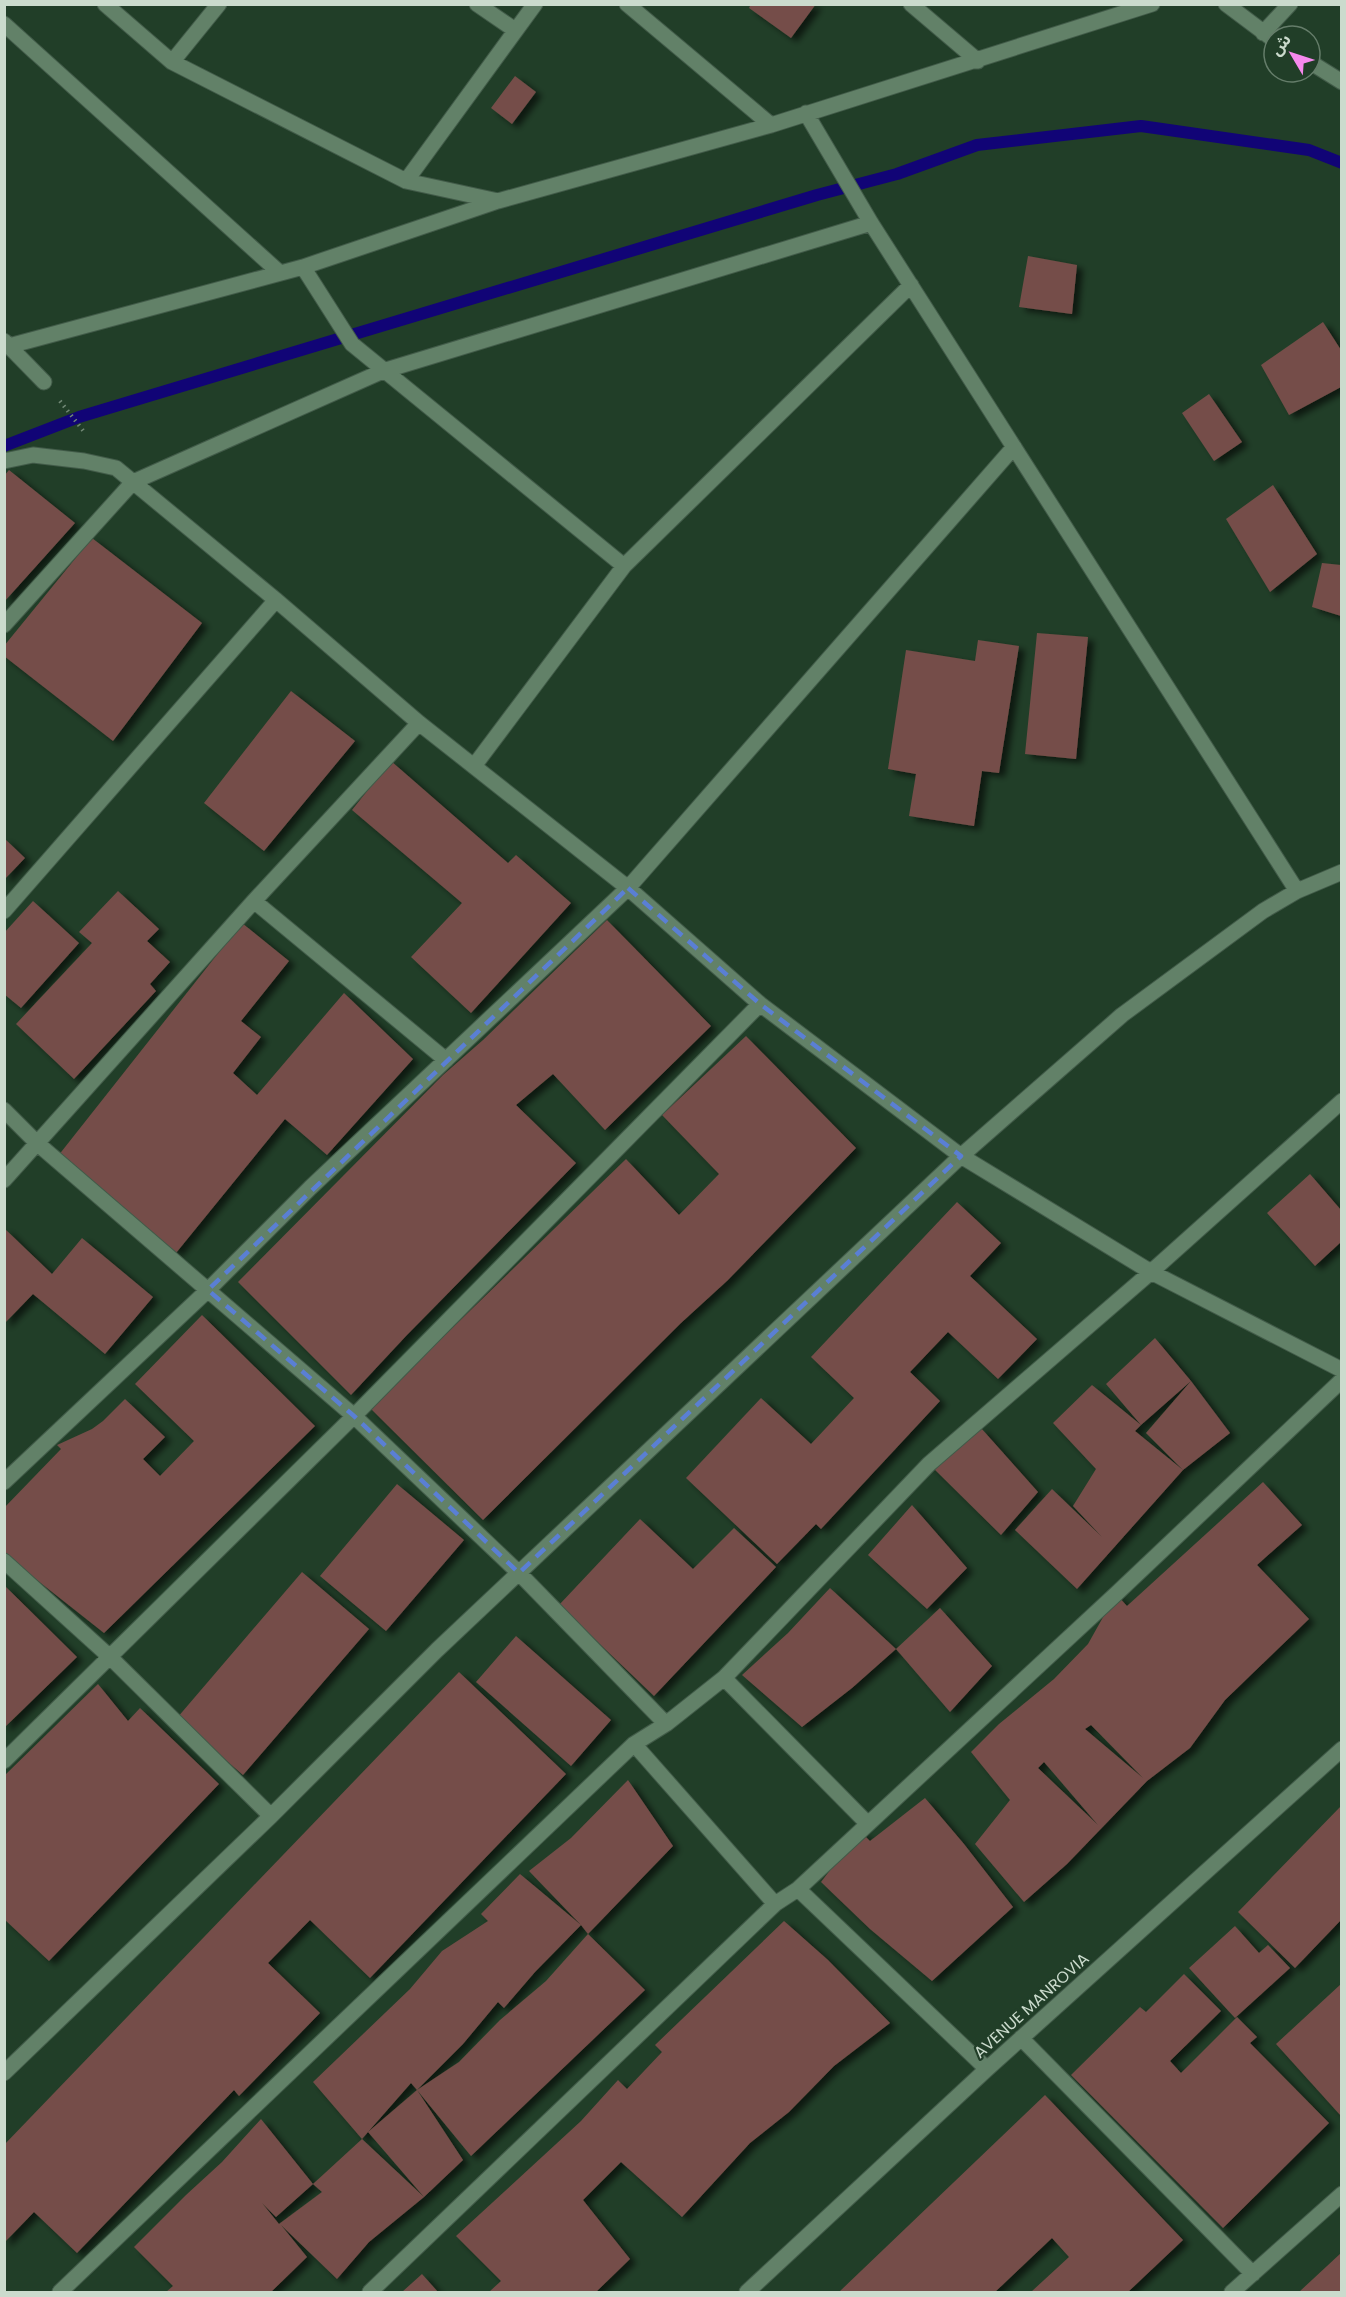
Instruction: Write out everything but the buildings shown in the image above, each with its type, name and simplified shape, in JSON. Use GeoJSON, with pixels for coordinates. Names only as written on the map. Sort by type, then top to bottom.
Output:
{"type":"FeatureCollection","features":[{"type":"Feature","properties":{"kind":"street"},"geometry":{"type":"LineString","coordinates":[[105,4],[172,62],[405,181],[498,201]]}},
{"type":"Feature","properties":{"kind":"street"},"geometry":{"type":"LineString","coordinates":[[172,62],[219,4]]}},
{"type":"Feature","properties":{"kind":"street"},"geometry":{"type":"LineString","coordinates":[[477,4],[515,30]]}},
{"type":"Feature","properties":{"kind":"street"},"geometry":{"type":"LineString","coordinates":[[405,181],[535,4]]}},
{"type":"Feature","properties":{"kind":"street"},"geometry":{"type":"LineString","coordinates":[[627,4],[771,125]]}},
{"type":"Feature","properties":{"kind":"street"},"geometry":{"type":"LineString","coordinates":[[911,4],[978,61]]}},
{"type":"Feature","properties":{"kind":"street"},"geometry":{"type":"LineString","coordinates":[[7,344],[303,267],[498,201],[771,125],[1152,4]]}},
{"type":"Feature","properties":{"kind":"street"},"geometry":{"type":"LineString","coordinates":[[1226,4],[1262,31]]}},
{"type":"Feature","properties":{"kind":"street"},"geometry":{"type":"LineString","coordinates":[[1277,24],[1290,4]]}},
{"type":"Feature","properties":{"kind":"street"},"geometry":{"type":"LineString","coordinates":[[4,24],[280,273]]}},
{"type":"Feature","properties":{"kind":"street"},"geometry":{"type":"LineString","coordinates":[[1322,70],[1341,82]]}},
{"type":"Feature","properties":{"kind":"street"},"geometry":{"type":"LineString","coordinates":[[806,113],[871,223],[1297,891]]}},
{"type":"Feature","properties":{"kind":"street"},"geometry":{"type":"LineString","coordinates":[[4,625],[133,482],[382,371],[871,223]]}},
{"type":"Feature","properties":{"kind":"street"},"geometry":{"type":"LineString","coordinates":[[303,267],[352,344],[382,371],[624,566]]}},
{"type":"Feature","properties":{"kind":"street"},"geometry":{"type":"LineString","coordinates":[[474,766],[624,566],[911,285]]}},
{"type":"Feature","properties":{"kind":"street"},"geometry":{"type":"LineString","coordinates":[[7,344],[45,382]]}},
{"type":"Feature","properties":{"kind":"street"},"geometry":{"type":"LineString","coordinates":[[4,1482],[208,1290],[310,1188],[628,888],[1014,447]]}},
{"type":"Feature","properties":{"kind":"street"},"geometry":{"type":"LineString","coordinates":[[4,461],[33,455],[84,460],[116,468],[276,600],[419,723],[628,888],[760,1004],[961,1156],[1151,1272],[1341,1370]]}},
{"type":"Feature","properties":{"kind":"street"},"geometry":{"type":"LineString","coordinates":[[4,911],[276,600]]}},
{"type":"Feature","properties":{"kind":"street"},"geometry":{"type":"LineString","coordinates":[[4,1180],[254,901],[419,723]]}},
{"type":"Feature","properties":{"kind":"street"},"geometry":{"type":"LineString","coordinates":[[4,2073],[271,1816],[437,1650],[961,1156],[1122,1015],[1263,911],[1297,891],[1341,872]]}},
{"type":"Feature","properties":{"kind":"street"},"geometry":{"type":"LineString","coordinates":[[254,901],[446,1060]]}},
{"type":"Feature","properties":{"kind":"street"},"geometry":{"type":"LineString","coordinates":[[4,1761],[354,1416],[760,1004]]}},
{"type":"Feature","properties":{"kind":"street"},"geometry":{"type":"LineString","coordinates":[[60,2292],[634,1744],[666,1724],[724,1678],[929,1464],[1151,1272],[1341,1101]]}},
{"type":"Feature","properties":{"kind":"street"},"geometry":{"type":"LineString","coordinates":[[4,1110],[38,1143],[354,1416],[519,1573],[666,1724]]}},
{"type":"Feature","properties":{"kind":"street"},"geometry":{"type":"LineString","coordinates":[[370,2292],[775,1904],[798,1889],[1124,1586],[1341,1380]]}},
{"type":"Feature","properties":{"kind":"street"},"geometry":{"type":"LineString","coordinates":[[4,1561],[110,1657],[271,1816]]}},
{"type":"Feature","properties":{"kind":"street"},"geometry":{"type":"LineString","coordinates":[[724,1678],[867,1823]]}},
{"type":"Feature","properties":{"kind":"street"},"geometry":{"type":"LineString","coordinates":[[634,1744],[775,1904]]}},
{"type":"Feature","properties":{"kind":"street","name":"AVENUE MANROVIA"},"geometry":{"type":"LineString","coordinates":[[747,2292],[987,2069],[1341,1749]]}},
{"type":"Feature","properties":{"kind":"street"},"geometry":{"type":"LineString","coordinates":[[798,1889],[987,2069]]}},
{"type":"Feature","properties":{"kind":"street"},"geometry":{"type":"LineString","coordinates":[[1021,2038],[1253,2274]]}},
{"type":"Feature","properties":{"kind":"street"},"geometry":{"type":"LineString","coordinates":[[1232,2292],[1341,2194]]}},
{"type":"Feature","properties":{"kind":"path"},"geometry":{"type":"LineString","coordinates":[[45,382],[92,442]]}},
{"type":"Feature","properties":{"kind":"highlighted area"},"geometry":{"type":"Polygon","coordinates":[[[628,888],[760,1004],[961,1156],[519,1573],[354,1416],[208,1290],[628,888]]]}},
{"type":"Feature","properties":{"kind":"waterway"},"geometry":{"type":"LineString","coordinates":[[4,446],[79,417],[817,195],[897,174],[977,145],[1141,126],[1309,150],[1342,163]]}}]}
